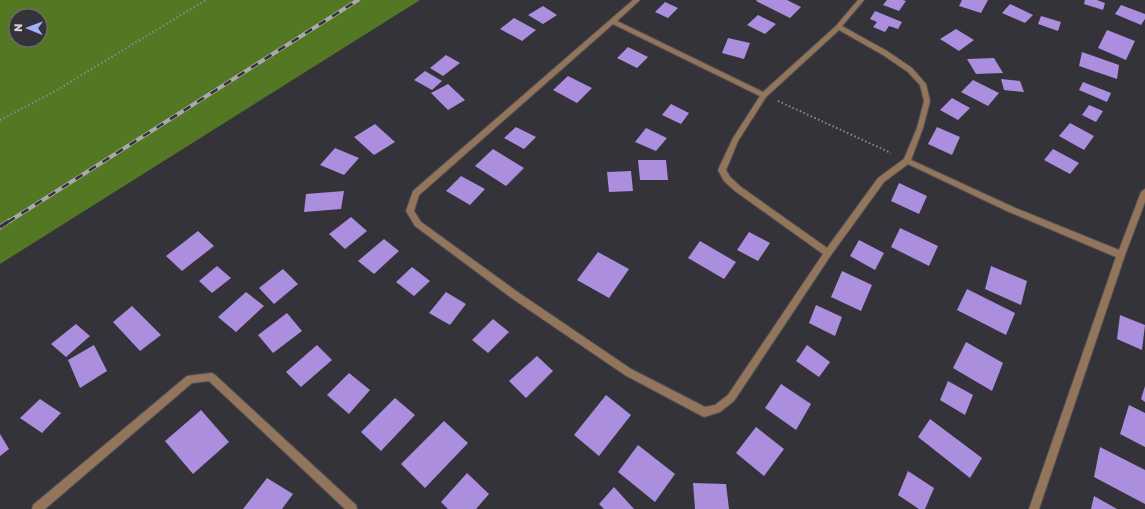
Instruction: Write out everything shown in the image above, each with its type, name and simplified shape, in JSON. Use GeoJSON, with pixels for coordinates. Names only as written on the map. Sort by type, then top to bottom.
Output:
{"type":"FeatureCollection","features":[{"type":"Feature","properties":{"kind":"street"},"geometry":{"type":"LineString","coordinates":[[637,0],[416,193],[410,211],[418,224],[516,296],[628,372],[704,412],[716,409],[731,398],[828,253],[881,180],[907,161],[920,128],[927,101],[923,84],[910,70],[885,52],[838,27]]}},
{"type":"Feature","properties":{"kind":"street"},"geometry":{"type":"LineString","coordinates":[[828,253],[738,189],[727,179],[722,170],[725,160],[738,134],[764,95],[838,27],[861,0]]}},
{"type":"Feature","properties":{"kind":"street"},"geometry":{"type":"LineString","coordinates":[[612,22],[764,95]]}},
{"type":"Feature","properties":{"kind":"street"},"geometry":{"type":"LineString","coordinates":[[907,161],[1010,208],[1121,255]]}},
{"type":"Feature","properties":{"kind":"street"},"geometry":{"type":"LineString","coordinates":[[1034,509],[1121,255],[1145,192]]}},
{"type":"Feature","properties":{"kind":"street"},"geometry":{"type":"LineString","coordinates":[[37,509],[190,379],[211,377],[352,509]]}},
{"type":"Feature","properties":{"kind":"path"},"geometry":{"type":"LineString","coordinates":[[0,120],[52,93],[206,0]]}},
{"type":"Feature","properties":{"kind":"path"},"geometry":{"type":"LineString","coordinates":[[764,95],[907,161]]}},
{"type":"Feature","properties":{"kind":"green space"},"geometry":{"type":"Polygon","coordinates":[[[0,0],[420,0],[0,264],[0,0]]]}},
{"type":"Feature","properties":{"kind":"building"},"geometry":{"type":"Polygon","coordinates":[[[787,0],[801,7],[790,18],[756,1],[787,0]]]}},
{"type":"Feature","properties":{"kind":"building"},"geometry":{"type":"Polygon","coordinates":[[[887,0],[906,1],[899,11],[883,5],[887,0]]]}},
{"type":"Feature","properties":{"kind":"building"},"geometry":{"type":"Polygon","coordinates":[[[962,0],[988,0],[981,13],[959,6],[962,0]]]}},
{"type":"Feature","properties":{"kind":"building"},"geometry":{"type":"Polygon","coordinates":[[[1085,0],[1097,0],[1105,3],[1103,10],[1084,4],[1085,0]]]}},
{"type":"Feature","properties":{"kind":"building"},"geometry":{"type":"Polygon","coordinates":[[[665,2],[678,8],[668,18],[655,12],[665,2]]]}},
{"type":"Feature","properties":{"kind":"building"},"geometry":{"type":"Polygon","coordinates":[[[1010,4],[1033,15],[1025,23],[1002,13],[1010,4]]]}},
{"type":"Feature","properties":{"kind":"building"},"geometry":{"type":"Polygon","coordinates":[[[1121,5],[1145,14],[1145,19],[1141,25],[1115,14],[1121,5]]]}},
{"type":"Feature","properties":{"kind":"building"},"geometry":{"type":"Polygon","coordinates":[[[543,6],[557,15],[543,24],[528,15],[543,6]]]}},
{"type":"Feature","properties":{"kind":"building"},"geometry":{"type":"Polygon","coordinates":[[[875,11],[902,22],[898,29],[889,26],[885,32],[873,27],[877,22],[870,19],[875,11]]]}},
{"type":"Feature","properties":{"kind":"building"},"geometry":{"type":"Polygon","coordinates":[[[758,15],[776,24],[765,34],[747,25],[758,15]]]}},
{"type":"Feature","properties":{"kind":"building"},"geometry":{"type":"Polygon","coordinates":[[[1041,16],[1061,22],[1058,31],[1038,24],[1041,16]]]}},
{"type":"Feature","properties":{"kind":"building"},"geometry":{"type":"Polygon","coordinates":[[[514,18],[536,30],[522,41],[500,29],[514,18]]]}},
{"type":"Feature","properties":{"kind":"building"},"geometry":{"type":"Polygon","coordinates":[[[956,29],[974,40],[959,51],[940,39],[956,29]]]}},
{"type":"Feature","properties":{"kind":"building"},"geometry":{"type":"Polygon","coordinates":[[[1107,30],[1135,41],[1126,60],[1098,48],[1107,30]]]}},
{"type":"Feature","properties":{"kind":"building"},"geometry":{"type":"Polygon","coordinates":[[[728,38],[750,43],[744,59],[722,53],[728,38]]]}},
{"type":"Feature","properties":{"kind":"building"},"geometry":{"type":"Polygon","coordinates":[[[628,47],[648,57],[637,68],[617,58],[628,47]]]}},
{"type":"Feature","properties":{"kind":"building"},"geometry":{"type":"Polygon","coordinates":[[[1082,52],[1119,65],[1117,79],[1079,66],[1082,52]]]}},
{"type":"Feature","properties":{"kind":"building"},"geometry":{"type":"Polygon","coordinates":[[[446,55],[460,63],[443,76],[430,68],[446,55]]]}},
{"type":"Feature","properties":{"kind":"building"},"geometry":{"type":"Polygon","coordinates":[[[994,58],[1003,73],[976,74],[967,59],[994,58]]]}},
{"type":"Feature","properties":{"kind":"building"},"geometry":{"type":"Polygon","coordinates":[[[425,71],[442,81],[432,90],[414,80],[425,71]]]}},
{"type":"Feature","properties":{"kind":"building"},"geometry":{"type":"Polygon","coordinates":[[[568,76],[592,88],[577,103],[553,90],[568,76]]]}},
{"type":"Feature","properties":{"kind":"building"},"geometry":{"type":"Polygon","coordinates":[[[1001,79],[1020,81],[1024,92],[1004,90],[1001,79]]]}},
{"type":"Feature","properties":{"kind":"building"},"geometry":{"type":"Polygon","coordinates":[[[973,80],[999,93],[988,106],[961,92],[973,80]]]}},
{"type":"Feature","properties":{"kind":"building"},"geometry":{"type":"Polygon","coordinates":[[[1083,82],[1111,93],[1107,102],[1079,90],[1083,82]]]}},
{"type":"Feature","properties":{"kind":"building"},"geometry":{"type":"Polygon","coordinates":[[[448,84],[465,100],[448,110],[431,93],[448,84]]]}},
{"type":"Feature","properties":{"kind":"building"},"geometry":{"type":"Polygon","coordinates":[[[952,98],[970,108],[958,120],[940,110],[952,98]]]}},
{"type":"Feature","properties":{"kind":"building"},"geometry":{"type":"Polygon","coordinates":[[[671,104],[689,113],[681,124],[662,115],[671,104]]]}},
{"type":"Feature","properties":{"kind":"building"},"geometry":{"type":"Polygon","coordinates":[[[1089,105],[1103,111],[1096,122],[1082,115],[1089,105]]]}},
{"type":"Feature","properties":{"kind":"building"},"geometry":{"type":"Polygon","coordinates":[[[1070,123],[1094,136],[1084,150],[1059,136],[1070,123]]]}},
{"type":"Feature","properties":{"kind":"building"},"geometry":{"type":"Polygon","coordinates":[[[375,124],[395,142],[374,155],[354,137],[375,124]]]}},
{"type":"Feature","properties":{"kind":"building"},"geometry":{"type":"Polygon","coordinates":[[[516,127],[536,137],[524,149],[504,138],[516,127]]]}},
{"type":"Feature","properties":{"kind":"building"},"geometry":{"type":"Polygon","coordinates":[[[937,127],[960,137],[952,155],[928,144],[937,127]]]}},
{"type":"Feature","properties":{"kind":"building"},"geometry":{"type":"Polygon","coordinates":[[[646,128],[667,138],[656,151],[635,142],[646,128]]]}},
{"type":"Feature","properties":{"kind":"building"},"geometry":{"type":"Polygon","coordinates":[[[335,148],[359,158],[344,175],[320,165],[335,148]]]}},
{"type":"Feature","properties":{"kind":"building"},"geometry":{"type":"Polygon","coordinates":[[[493,149],[524,168],[506,186],[475,166],[493,149]]]}},
{"type":"Feature","properties":{"kind":"building"},"geometry":{"type":"Polygon","coordinates":[[[1053,149],[1079,163],[1070,174],[1044,160],[1053,149]]]}},
{"type":"Feature","properties":{"kind":"building"},"geometry":{"type":"Polygon","coordinates":[[[638,160],[666,160],[668,180],[640,180],[638,160]]]}},
{"type":"Feature","properties":{"kind":"building"},"geometry":{"type":"Polygon","coordinates":[[[631,171],[633,191],[609,192],[607,172],[631,171]]]}},
{"type":"Feature","properties":{"kind":"building"},"geometry":{"type":"Polygon","coordinates":[[[461,176],[485,189],[470,205],[446,191],[461,176]]]}},
{"type":"Feature","properties":{"kind":"building"},"geometry":{"type":"Polygon","coordinates":[[[899,183],[927,196],[919,214],[891,201],[899,183]]]}},
{"type":"Feature","properties":{"kind":"building"},"geometry":{"type":"Polygon","coordinates":[[[344,191],[341,209],[304,212],[306,194],[344,191]]]}},
{"type":"Feature","properties":{"kind":"building"},"geometry":{"type":"Polygon","coordinates":[[[351,217],[367,231],[345,249],[329,234],[351,217]]]}},
{"type":"Feature","properties":{"kind":"building"},"geometry":{"type":"Polygon","coordinates":[[[900,228],[938,246],[929,266],[891,247],[900,228]]]}},
{"type":"Feature","properties":{"kind":"building"},"geometry":{"type":"Polygon","coordinates":[[[198,231],[214,246],[182,271],[166,256],[198,231]]]}},
{"type":"Feature","properties":{"kind":"building"},"geometry":{"type":"Polygon","coordinates":[[[749,232],[770,243],[758,261],[737,250],[749,232]]]}},
{"type":"Feature","properties":{"kind":"building"},"geometry":{"type":"Polygon","coordinates":[[[384,239],[399,251],[374,274],[358,261],[384,239]]]}},
{"type":"Feature","properties":{"kind":"building"},"geometry":{"type":"Polygon","coordinates":[[[859,240],[884,253],[875,270],[850,256],[859,240]]]}},
{"type":"Feature","properties":{"kind":"building"},"geometry":{"type":"Polygon","coordinates":[[[700,241],[736,262],[724,279],[688,258],[700,241]]]}},
{"type":"Feature","properties":{"kind":"building"},"geometry":{"type":"Polygon","coordinates":[[[598,252],[629,269],[609,298],[577,280],[598,252]]]}},
{"type":"Feature","properties":{"kind":"building"},"geometry":{"type":"Polygon","coordinates":[[[217,266],[231,278],[212,293],[199,281],[217,266]]]}},
{"type":"Feature","properties":{"kind":"building"},"geometry":{"type":"Polygon","coordinates":[[[991,266],[1027,281],[1021,305],[985,289],[991,266]]]}},
{"type":"Feature","properties":{"kind":"building"},"geometry":{"type":"Polygon","coordinates":[[[412,267],[430,281],[414,296],[396,282],[412,267]]]}},
{"type":"Feature","properties":{"kind":"building"},"geometry":{"type":"Polygon","coordinates":[[[283,269],[298,284],[274,304],[259,288],[283,269]]]}},
{"type":"Feature","properties":{"kind":"building"},"geometry":{"type":"Polygon","coordinates":[[[842,271],[872,285],[861,311],[831,297],[842,271]]]}},
{"type":"Feature","properties":{"kind":"building"},"geometry":{"type":"Polygon","coordinates":[[[967,289],[1015,313],[1006,335],[957,310],[967,289]]]}},
{"type":"Feature","properties":{"kind":"building"},"geometry":{"type":"Polygon","coordinates":[[[246,292],[264,306],[236,332],[218,317],[246,292]]]}},
{"type":"Feature","properties":{"kind":"building"},"geometry":{"type":"Polygon","coordinates":[[[446,292],[466,304],[450,325],[429,313],[446,292]]]}},
{"type":"Feature","properties":{"kind":"building"},"geometry":{"type":"Polygon","coordinates":[[[816,305],[842,317],[835,336],[809,323],[816,305]]]}},
{"type":"Feature","properties":{"kind":"building"},"geometry":{"type":"Polygon","coordinates":[[[132,306],[161,335],[140,351],[113,322],[132,306]]]}},
{"type":"Feature","properties":{"kind":"building"},"geometry":{"type":"Polygon","coordinates":[[[287,313],[302,331],[273,353],[258,335],[287,313]]]}},
{"type":"Feature","properties":{"kind":"building"},"geometry":{"type":"Polygon","coordinates":[[[1120,315],[1145,325],[1142,350],[1117,339],[1120,315]]]}},
{"type":"Feature","properties":{"kind":"building"},"geometry":{"type":"Polygon","coordinates":[[[493,319],[509,332],[488,353],[472,340],[493,319]]]}},
{"type":"Feature","properties":{"kind":"building"},"geometry":{"type":"Polygon","coordinates":[[[76,324],[90,336],[66,357],[51,344],[76,324]]]}},
{"type":"Feature","properties":{"kind":"building"},"geometry":{"type":"Polygon","coordinates":[[[966,342],[1003,363],[992,391],[953,368],[966,342]]]}},
{"type":"Feature","properties":{"kind":"building"},"geometry":{"type":"Polygon","coordinates":[[[94,345],[107,371],[80,388],[68,360],[94,345]]]}},
{"type":"Feature","properties":{"kind":"building"},"geometry":{"type":"Polygon","coordinates":[[[317,345],[332,360],[301,387],[286,372],[317,345]]]}},
{"type":"Feature","properties":{"kind":"building"},"geometry":{"type":"Polygon","coordinates":[[[807,345],[830,362],[819,377],[796,361],[807,345]]]}},
{"type":"Feature","properties":{"kind":"building"},"geometry":{"type":"Polygon","coordinates":[[[537,356],[553,371],[526,398],[509,381],[537,356]]]}},
{"type":"Feature","properties":{"kind":"building"},"geometry":{"type":"Polygon","coordinates":[[[349,373],[370,390],[349,414],[327,395],[349,373]]]}},
{"type":"Feature","properties":{"kind":"building"},"geometry":{"type":"Polygon","coordinates":[[[948,381],[973,395],[965,415],[940,400],[948,381]]]}},
{"type":"Feature","properties":{"kind":"building"},"geometry":{"type":"Polygon","coordinates":[[[781,384],[811,404],[796,430],[765,408],[781,384]]]}},
{"type":"Feature","properties":{"kind":"building"},"geometry":{"type":"Polygon","coordinates":[[[1145,386],[1145,402],[1141,399],[1145,386]]]}},
{"type":"Feature","properties":{"kind":"building"},"geometry":{"type":"Polygon","coordinates":[[[606,395],[631,415],[599,456],[574,435],[606,395]]]}},
{"type":"Feature","properties":{"kind":"building"},"geometry":{"type":"Polygon","coordinates":[[[395,398],[415,415],[381,451],[361,432],[395,398]]]}},
{"type":"Feature","properties":{"kind":"building"},"geometry":{"type":"Polygon","coordinates":[[[40,399],[61,413],[42,433],[20,418],[40,399]]]}},
{"type":"Feature","properties":{"kind":"building"},"geometry":{"type":"Polygon","coordinates":[[[1129,405],[1145,413],[1145,447],[1120,434],[1129,405]]]}},
{"type":"Feature","properties":{"kind":"building"},"geometry":{"type":"Polygon","coordinates":[[[201,410],[229,442],[193,474],[165,441],[201,410]]]}},
{"type":"Feature","properties":{"kind":"building"},"geometry":{"type":"Polygon","coordinates":[[[930,419],[982,458],[970,478],[918,437],[930,419]]]}},
{"type":"Feature","properties":{"kind":"building"},"geometry":{"type":"Polygon","coordinates":[[[444,421],[468,443],[425,488],[401,464],[444,421]]]}},
{"type":"Feature","properties":{"kind":"building"},"geometry":{"type":"Polygon","coordinates":[[[756,427],[784,449],[764,476],[736,453],[756,427]]]}},
{"type":"Feature","properties":{"kind":"building"},"geometry":{"type":"Polygon","coordinates":[[[0,434],[9,449],[0,456],[0,434]]]}},
{"type":"Feature","properties":{"kind":"building"},"geometry":{"type":"Polygon","coordinates":[[[638,445],[675,474],[655,502],[618,472],[638,445]]]}},
{"type":"Feature","properties":{"kind":"building"},"geometry":{"type":"Polygon","coordinates":[[[1100,447],[1145,470],[1145,504],[1094,477],[1100,447]]]}},
{"type":"Feature","properties":{"kind":"building"},"geometry":{"type":"Polygon","coordinates":[[[908,471],[934,488],[925,509],[919,509],[898,495],[908,471]]]}},
{"type":"Feature","properties":{"kind":"building"},"geometry":{"type":"Polygon","coordinates":[[[467,473],[489,494],[476,509],[448,509],[441,502],[467,473]]]}},
{"type":"Feature","properties":{"kind":"building"},"geometry":{"type":"Polygon","coordinates":[[[267,478],[293,494],[282,509],[243,509],[267,478]]]}},
{"type":"Feature","properties":{"kind":"building"},"geometry":{"type":"Polygon","coordinates":[[[693,483],[726,484],[729,509],[695,509],[693,483]]]}},
{"type":"Feature","properties":{"kind":"building"},"geometry":{"type":"Polygon","coordinates":[[[614,487],[634,509],[604,509],[599,504],[614,487]]]}},
{"type":"Feature","properties":{"kind":"building"},"geometry":{"type":"Polygon","coordinates":[[[1094,496],[1117,509],[1091,509],[1094,496]]]}},
{"type":"Feature","properties":{"kind":"railway"},"geometry":{"type":"LineString","coordinates":[[8,222],[358,0]]}},
{"type":"Feature","properties":{"kind":"railway"},"geometry":{"type":"LineString","coordinates":[[0,227],[9,221]]}}]}
